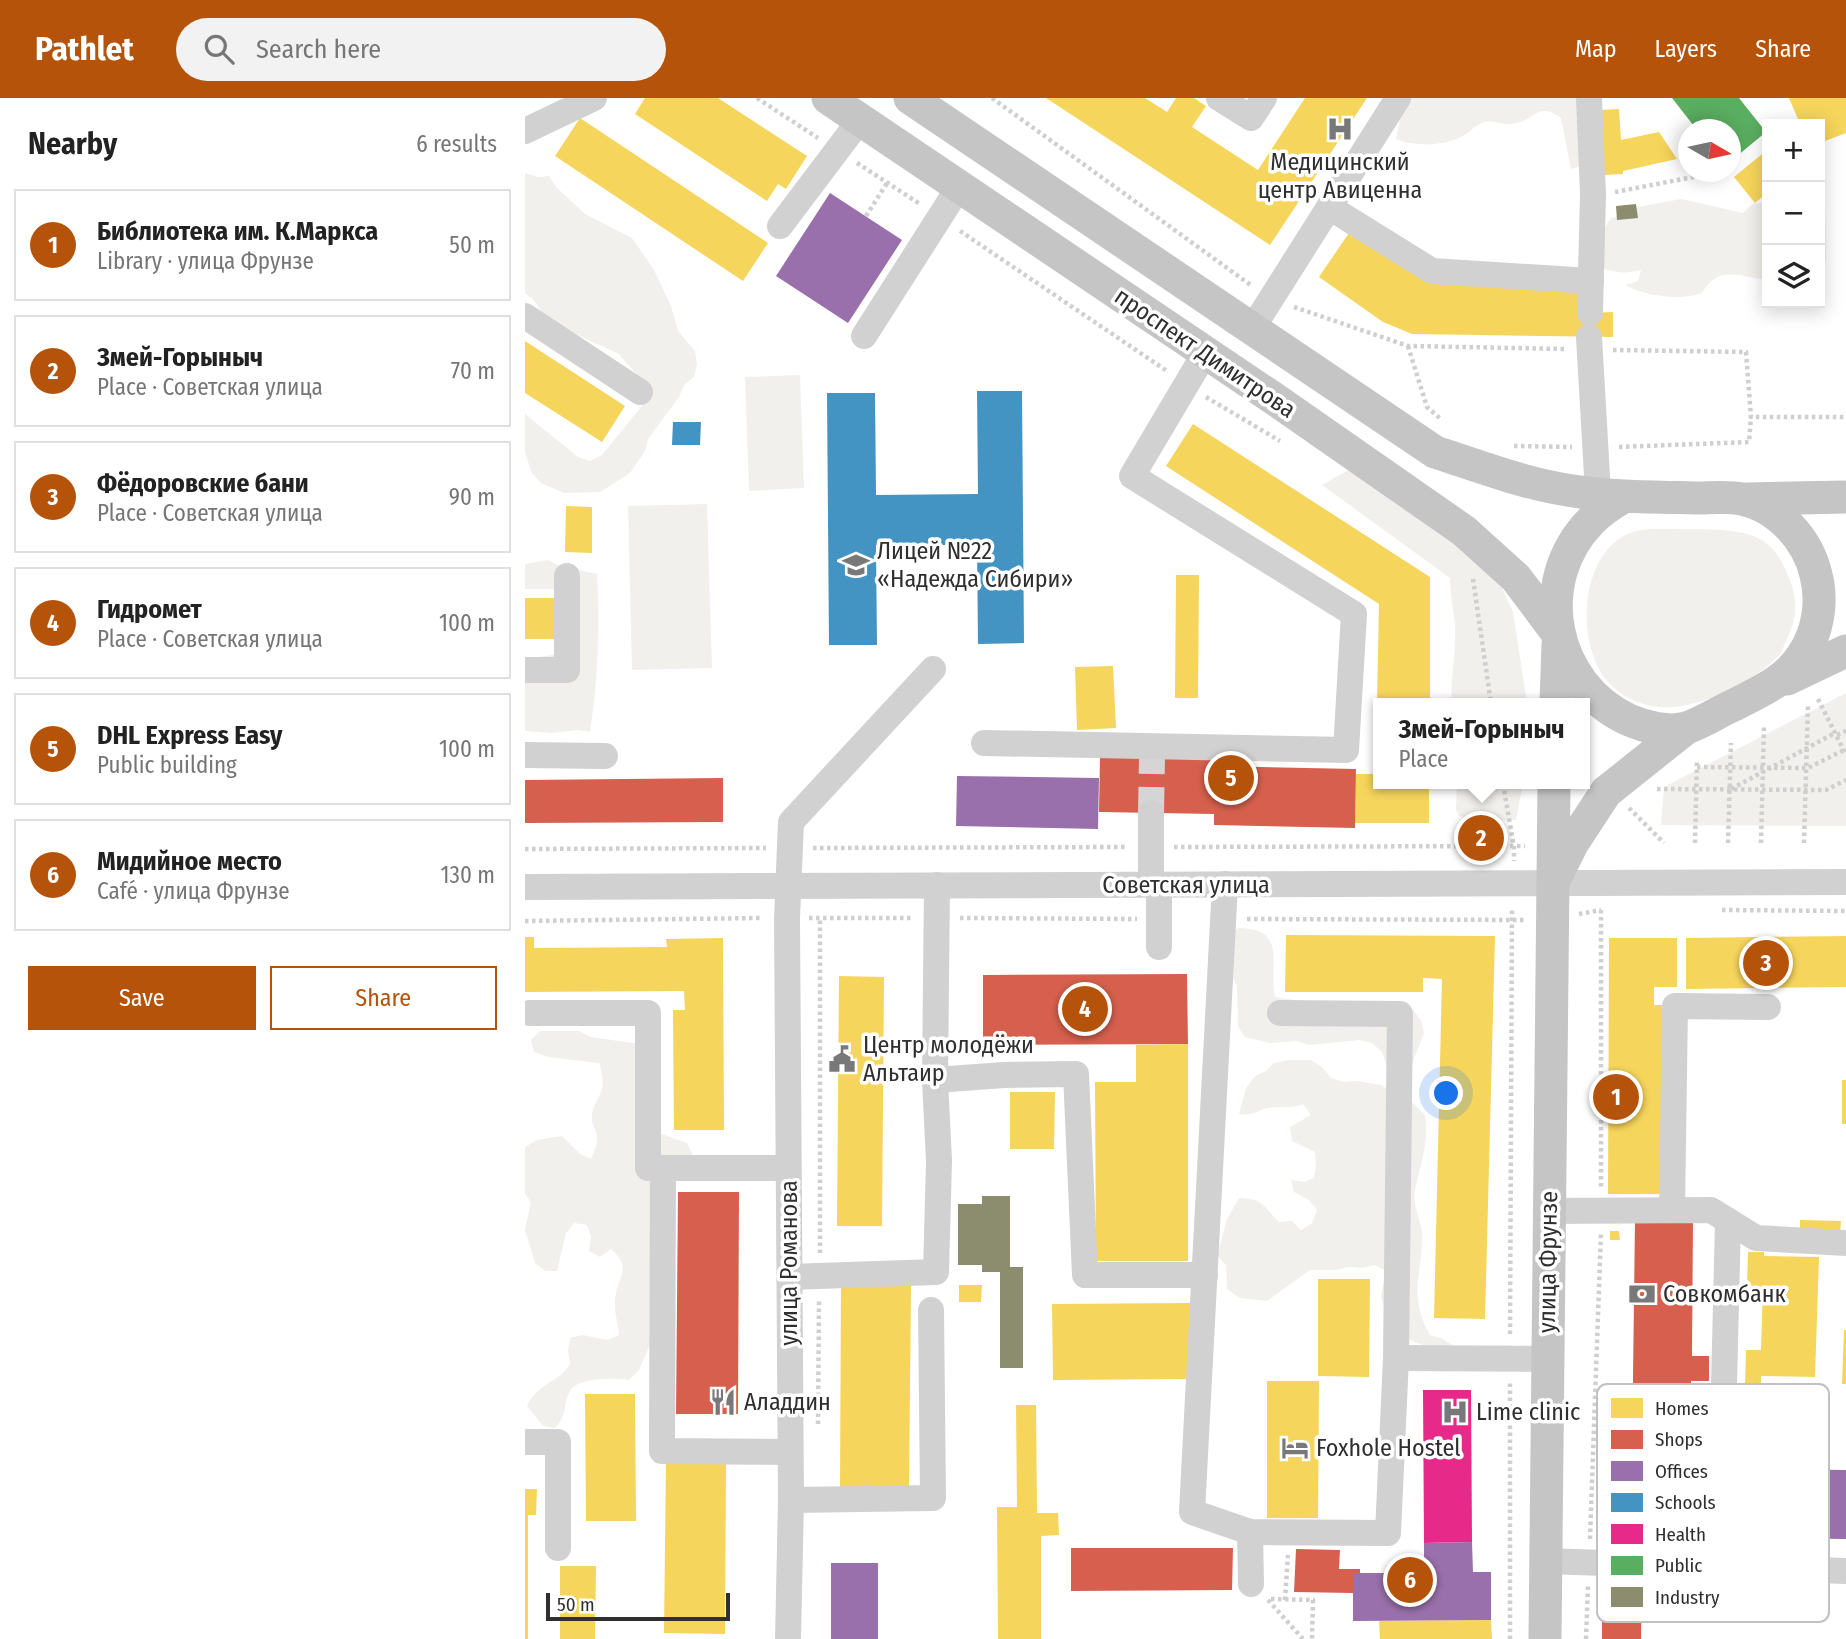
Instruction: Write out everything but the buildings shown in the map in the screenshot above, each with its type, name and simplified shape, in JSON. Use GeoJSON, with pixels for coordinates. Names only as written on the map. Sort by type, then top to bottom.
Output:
{"type":"FeatureCollection","features":[{"type":"Feature","properties":{"kind":"main road","name":"проспект Димитрова"},"geometry":{"type":"LineString","coordinates":[[828,98],[1464,531],[1516,578],[1558,634]]}},
{"type":"Feature","properties":{"kind":"main road","name":"проспект Димитрова"},"geometry":{"type":"LineString","coordinates":[[910,98],[1435,452],[1517,479],[1572,491],[1612,495],[1742,499],[1846,497]]}},
{"type":"Feature","properties":{"kind":"main road"},"geometry":{"type":"LineString","coordinates":[[1612,495],[1607,506],[1591,520],[1567,554],[1556,593],[1555,614],[1564,654],[1586,689],[1618,715],[1657,729],[1685,729]]}},
{"type":"Feature","properties":{"kind":"main road"},"geometry":{"type":"LineString","coordinates":[[1742,499],[1765,508],[1793,531],[1813,562],[1819,586],[1819,611],[1813,634],[1802,656],[1786,675],[1766,689]]}},
{"type":"Feature","properties":{"kind":"main road"},"geometry":{"type":"LineString","coordinates":[[1556,698],[1558,634]]}},
{"type":"Feature","properties":{"kind":"main road"},"geometry":{"type":"LineString","coordinates":[[1766,689],[1846,651]]}},
{"type":"Feature","properties":{"kind":"main road","name":"улица Фрунзе"},"geometry":{"type":"LineString","coordinates":[[1551,884],[1572,844],[1607,792],[1685,729],[1766,689]]}},
{"type":"Feature","properties":{"kind":"main road","name":"улица Фрунзе"},"geometry":{"type":"LineString","coordinates":[[1545,1639],[1554,789]]}},
{"type":"Feature","properties":{"kind":"street"},"geometry":{"type":"LineString","coordinates":[[525,131],[594,98]]}},
{"type":"Feature","properties":{"kind":"street"},"geometry":{"type":"LineString","coordinates":[[1219,98],[1251,118],[1264,98]]}},
{"type":"Feature","properties":{"kind":"street"},"geometry":{"type":"LineString","coordinates":[[1252,329],[1398,98]]}},
{"type":"Feature","properties":{"kind":"street"},"geometry":{"type":"LineString","coordinates":[[1589,98],[1593,194],[1590,333],[1612,495]]}},
{"type":"Feature","properties":{"kind":"street"},"geometry":{"type":"LineString","coordinates":[[781,226],[860,120]]}},
{"type":"Feature","properties":{"kind":"street"},"geometry":{"type":"LineString","coordinates":[[864,336],[960,187]]}},
{"type":"Feature","properties":{"kind":"street"},"geometry":{"type":"LineString","coordinates":[[1329,207],[1431,271],[1591,281]]}},
{"type":"Feature","properties":{"kind":"street"},"geometry":{"type":"LineString","coordinates":[[525,316],[640,392]]}},
{"type":"Feature","properties":{"kind":"street"},"geometry":{"type":"LineString","coordinates":[[984,743],[1152,752],[1346,750],[1354,614],[1132,476],[1205,353]]}},
{"type":"Feature","properties":{"kind":"street"},"geometry":{"type":"LineString","coordinates":[[525,670],[567,670],[566,576]]}},
{"type":"Feature","properties":{"kind":"street","name":"улица Романова"},"geometry":{"type":"LineString","coordinates":[[788,1639],[791,1500],[787,886],[791,822],[933,669]]}},
{"type":"Feature","properties":{"kind":"street"},"geometry":{"type":"LineString","coordinates":[[525,755],[605,756]]}},
{"type":"Feature","properties":{"kind":"street"},"geometry":{"type":"LineString","coordinates":[[1151,813],[1159,947]]}},
{"type":"Feature","properties":{"kind":"street","name":"Советская улица"},"geometry":{"type":"LineString","coordinates":[[525,887],[1846,882]]}},
{"type":"Feature","properties":{"kind":"street"},"geometry":{"type":"LineString","coordinates":[[1224,884],[1192,1512],[1249,1532],[1388,1533],[1396,1358],[1400,1014],[1280,1013]]}},
{"type":"Feature","properties":{"kind":"street"},"geometry":{"type":"LineString","coordinates":[[789,1277],[936,1272],[939,1161],[935,1080],[937,885]]}},
{"type":"Feature","properties":{"kind":"street"},"geometry":{"type":"LineString","coordinates":[[1672,1209],[1675,1006],[1769,1007]]}},
{"type":"Feature","properties":{"kind":"street"},"geometry":{"type":"LineString","coordinates":[[530,1013],[648,1013],[648,1168],[788,1168]]}},
{"type":"Feature","properties":{"kind":"street"},"geometry":{"type":"LineString","coordinates":[[935,1080],[1076,1074],[1085,1275],[1205,1275]]}},
{"type":"Feature","properties":{"kind":"street"},"geometry":{"type":"LineString","coordinates":[[663,1168],[662,1451],[789,1452]]}},
{"type":"Feature","properties":{"kind":"street"},"geometry":{"type":"LineString","coordinates":[[1549,1211],[1711,1210],[1756,1238],[1846,1243]]}},
{"type":"Feature","properties":{"kind":"street"},"geometry":{"type":"LineString","coordinates":[[1724,1384],[1728,1222]]}},
{"type":"Feature","properties":{"kind":"street"},"geometry":{"type":"LineString","coordinates":[[791,1500],[933,1498],[930,1310]]}},
{"type":"Feature","properties":{"kind":"street"},"geometry":{"type":"LineString","coordinates":[[1396,1358],[1547,1359]]}},
{"type":"Feature","properties":{"kind":"street"},"geometry":{"type":"LineString","coordinates":[[525,1443],[558,1442],[558,1548]]}},
{"type":"Feature","properties":{"kind":"street"},"geometry":{"type":"LineString","coordinates":[[1249,1532],[1251,1584]]}},
{"type":"Feature","properties":{"kind":"street"},"geometry":{"type":"LineString","coordinates":[[1544,1562],[1597,1563]]}},
{"type":"Feature","properties":{"kind":"path"},"geometry":{"type":"LineString","coordinates":[[757,98],[940,217],[1187,385],[1290,446]]}},
{"type":"Feature","properties":{"kind":"path"},"geometry":{"type":"LineString","coordinates":[[992,98],[1271,300],[1408,346],[1590,333],[1746,352],[1751,417],[1846,417]]}},
{"type":"Feature","properties":{"kind":"path"},"geometry":{"type":"LineString","coordinates":[[1593,194],[1625,191],[1678,180]]}},
{"type":"Feature","properties":{"kind":"path"},"geometry":{"type":"LineString","coordinates":[[866,216],[887,183]]}},
{"type":"Feature","properties":{"kind":"path"},"geometry":{"type":"LineString","coordinates":[[1473,575],[1490,698]]}},
{"type":"Feature","properties":{"kind":"path"},"geometry":{"type":"LineString","coordinates":[[1770,768],[1806,768],[1845,751],[1818,699]]}},
{"type":"Feature","properties":{"kind":"path"},"geometry":{"type":"LineString","coordinates":[[1804,843],[1808,705]]}},
{"type":"Feature","properties":{"kind":"path"},"geometry":{"type":"LineString","coordinates":[[1761,843],[1764,726]]}},
{"type":"Feature","properties":{"kind":"path"},"geometry":{"type":"LineString","coordinates":[[1730,790],[1763,770],[1846,730]]}},
{"type":"Feature","properties":{"kind":"path"},"geometry":{"type":"LineString","coordinates":[[1728,844],[1731,743]]}},
{"type":"Feature","properties":{"kind":"path"},"geometry":{"type":"LineString","coordinates":[[1695,844],[1697,760]]}},
{"type":"Feature","properties":{"kind":"path"},"geometry":{"type":"LineString","coordinates":[[1697,767],[1763,770]]}},
{"type":"Feature","properties":{"kind":"path"},"geometry":{"type":"LineString","coordinates":[[1652,789],[1826,790],[1846,780]]}},
{"type":"Feature","properties":{"kind":"path"},"geometry":{"type":"LineString","coordinates":[[1504,789],[1514,846],[1510,1639]]}},
{"type":"Feature","properties":{"kind":"path"},"geometry":{"type":"LineString","coordinates":[[1623,802],[1664,844]]}},
{"type":"Feature","properties":{"kind":"path"},"geometry":{"type":"LineString","coordinates":[[525,849],[1552,845]]}},
{"type":"Feature","properties":{"kind":"path"},"geometry":{"type":"LineString","coordinates":[[1586,1639],[1601,1209],[1601,910]]}},
{"type":"Feature","properties":{"kind":"path"},"geometry":{"type":"LineString","coordinates":[[525,921],[787,918]]}},
{"type":"Feature","properties":{"kind":"path"},"geometry":{"type":"LineString","coordinates":[[1285,1600],[1289,1532]]}},
{"type":"Feature","properties":{"kind":"path"},"geometry":{"type":"LineString","coordinates":[[1303,1639],[1266,1598],[1313,1600],[1312,1639]]}},
{"type":"Feature","properties":{"kind":"shaded area"},"geometry":{"type":"Polygon","coordinates":[[[1408,98],[1594,98],[1584,165],[1571,169],[1561,118],[1546,111],[1512,124],[1484,122],[1464,136],[1445,142],[1420,144],[1396,139],[1401,114],[1408,98]]]}},
{"type":"Feature","properties":{"kind":"shaded area"},"geometry":{"type":"Polygon","coordinates":[[[525,173],[538,177],[549,176],[556,187],[585,214],[632,238],[654,270],[671,306],[678,331],[695,351],[697,364],[694,377],[684,385],[679,397],[648,439],[645,451],[630,473],[600,492],[564,493],[541,483],[532,473],[525,453],[525,414],[578,457],[590,461],[602,455],[641,407],[647,395],[644,383],[619,354],[549,322],[533,299],[525,293],[525,173]]]}},
{"type":"Feature","properties":{"kind":"shaded area"},"geometry":{"type":"Polygon","coordinates":[[[1825,198],[1826,260],[1825,261],[1825,198]]]}},
{"type":"Feature","properties":{"kind":"shaded area"},"geometry":{"type":"Polygon","coordinates":[[[1681,199],[1743,213],[1753,204],[1762,202],[1762,279],[1730,274],[1715,279],[1702,293],[1683,297],[1642,292],[1625,285],[1638,281],[1641,270],[1621,272],[1602,268],[1602,231],[1611,218],[1623,215],[1632,208],[1681,199]]]}},
{"type":"Feature","properties":{"kind":"shaded area"},"geometry":{"type":"Polygon","coordinates":[[[800,375],[804,488],[749,491],[745,377],[800,375]]]}},
{"type":"Feature","properties":{"kind":"shaded area"},"geometry":{"type":"Polygon","coordinates":[[[1352,468],[1437,523],[1499,581],[1513,612],[1526,698],[1452,698],[1455,630],[1450,578],[1322,485],[1352,468]]]}},
{"type":"Feature","properties":{"kind":"shaded area"},"geometry":{"type":"Polygon","coordinates":[[[707,504],[712,668],[632,670],[628,506],[707,504]]]}},
{"type":"Feature","properties":{"kind":"shaded area"},"geometry":{"type":"Polygon","coordinates":[[[1649,529],[1711,529],[1753,536],[1767,543],[1779,557],[1789,578],[1795,601],[1790,631],[1780,653],[1766,667],[1738,686],[1689,705],[1658,707],[1626,697],[1611,685],[1600,670],[1587,630],[1590,586],[1597,566],[1607,549],[1622,537],[1635,532],[1649,529]]]}},
{"type":"Feature","properties":{"kind":"shaded area"},"geometry":{"type":"Polygon","coordinates":[[[548,560],[559,566],[597,574],[598,653],[590,732],[525,731],[525,659],[553,655],[570,638],[560,589],[525,589],[525,564],[548,560]]]}},
{"type":"Feature","properties":{"kind":"shaded area"},"geometry":{"type":"Polygon","coordinates":[[[1846,693],[1846,826],[1661,825],[1664,787],[1846,693]]]}},
{"type":"Feature","properties":{"kind":"shaded area"},"geometry":{"type":"Polygon","coordinates":[[[1457,789],[1522,789],[1516,820],[1479,821],[1459,816],[1456,810],[1457,789]]]}},
{"type":"Feature","properties":{"kind":"shaded area"},"geometry":{"type":"Polygon","coordinates":[[[1239,928],[1255,930],[1271,942],[1275,997],[1325,1005],[1401,1004],[1413,1010],[1421,1020],[1424,1033],[1410,1069],[1397,1070],[1386,1064],[1382,1052],[1372,1043],[1360,1040],[1309,1045],[1296,1041],[1270,1043],[1245,1037],[1238,1027],[1237,987],[1225,958],[1229,933],[1239,928]]]}},
{"type":"Feature","properties":{"kind":"shaded area"},"geometry":{"type":"Polygon","coordinates":[[[540,1031],[579,1031],[591,1037],[640,1044],[651,1130],[687,1143],[698,1166],[673,1178],[654,1335],[639,1370],[629,1380],[597,1380],[574,1386],[568,1396],[562,1418],[555,1428],[543,1426],[527,1406],[536,1392],[560,1375],[570,1364],[570,1338],[583,1335],[607,1340],[619,1335],[615,1301],[623,1268],[618,1256],[611,1249],[600,1257],[589,1251],[591,1237],[587,1225],[574,1223],[566,1233],[557,1271],[545,1271],[535,1263],[525,1230],[531,1202],[525,1194],[525,1147],[537,1140],[562,1136],[580,1154],[591,1159],[597,1139],[592,1114],[603,1083],[599,1063],[548,1057],[534,1052],[531,1040],[540,1031]]]}},
{"type":"Feature","properties":{"kind":"shaded area"},"geometry":{"type":"Polygon","coordinates":[[[1311,1060],[1322,1067],[1331,1078],[1343,1082],[1381,1085],[1392,1092],[1404,1094],[1425,1115],[1425,1144],[1414,1196],[1422,1233],[1419,1308],[1430,1335],[1453,1346],[1428,1347],[1392,1333],[1381,1296],[1386,1271],[1375,1265],[1310,1270],[1267,1301],[1240,1298],[1227,1289],[1226,1265],[1217,1256],[1227,1219],[1239,1198],[1258,1202],[1279,1222],[1292,1221],[1301,1230],[1312,1223],[1317,1210],[1309,1200],[1294,1192],[1291,1180],[1304,1182],[1314,1178],[1315,1152],[1292,1141],[1290,1127],[1311,1115],[1303,1104],[1239,1114],[1246,1088],[1255,1076],[1274,1063],[1311,1060]]]}},
{"type":"Feature","properties":{"kind":"tunnel"},"geometry":{"type":"LineString","coordinates":[[1151,813],[1152,758]]}},
{"type":"Feature","properties":{"kind":"place","name":"Медицинский центр Авиценна"},"geometry":{"type":"Point","coordinates":[1340,129]}},
{"type":"Feature","properties":{"kind":"place","name":"Лицей №22 «Надежда Сибири»"},"geometry":{"type":"Point","coordinates":[856,565]}},
{"type":"Feature","properties":{"kind":"place","name":"DHL Express Easy"},"geometry":{"type":"Point","coordinates":[1231,778]}},
{"type":"Feature","properties":{"kind":"place","name":"Змей-Горыныч"},"geometry":{"type":"Point","coordinates":[1481,838]}},
{"type":"Feature","properties":{"kind":"place","name":"Фёдоровские бани"},"geometry":{"type":"Point","coordinates":[1766,963]}},
{"type":"Feature","properties":{"kind":"place","name":"Гидромет"},"geometry":{"type":"Point","coordinates":[1085,1009]}},
{"type":"Feature","properties":{"kind":"place","name":"Центр молодёжи Альтаир"},"geometry":{"type":"Point","coordinates":[842,1059]}},
{"type":"Feature","properties":{"kind":"place","name":"Библиотека им. К.Маркса"},"geometry":{"type":"Point","coordinates":[1616,1097]}},
{"type":"Feature","properties":{"kind":"place","name":"Совкомбанк"},"geometry":{"type":"Point","coordinates":[1642,1294]}},
{"type":"Feature","properties":{"kind":"place","name":"Аладдин"},"geometry":{"type":"Point","coordinates":[723,1402]}},
{"type":"Feature","properties":{"kind":"place","name":"Lime clinic"},"geometry":{"type":"Point","coordinates":[1455,1412]}},
{"type":"Feature","properties":{"kind":"place","name":"Foxhole Hostel"},"geometry":{"type":"Point","coordinates":[1295,1448]}},
{"type":"Feature","properties":{"kind":"place","name":"Мидийное место"},"geometry":{"type":"Point","coordinates":[1410,1580]}}]}
